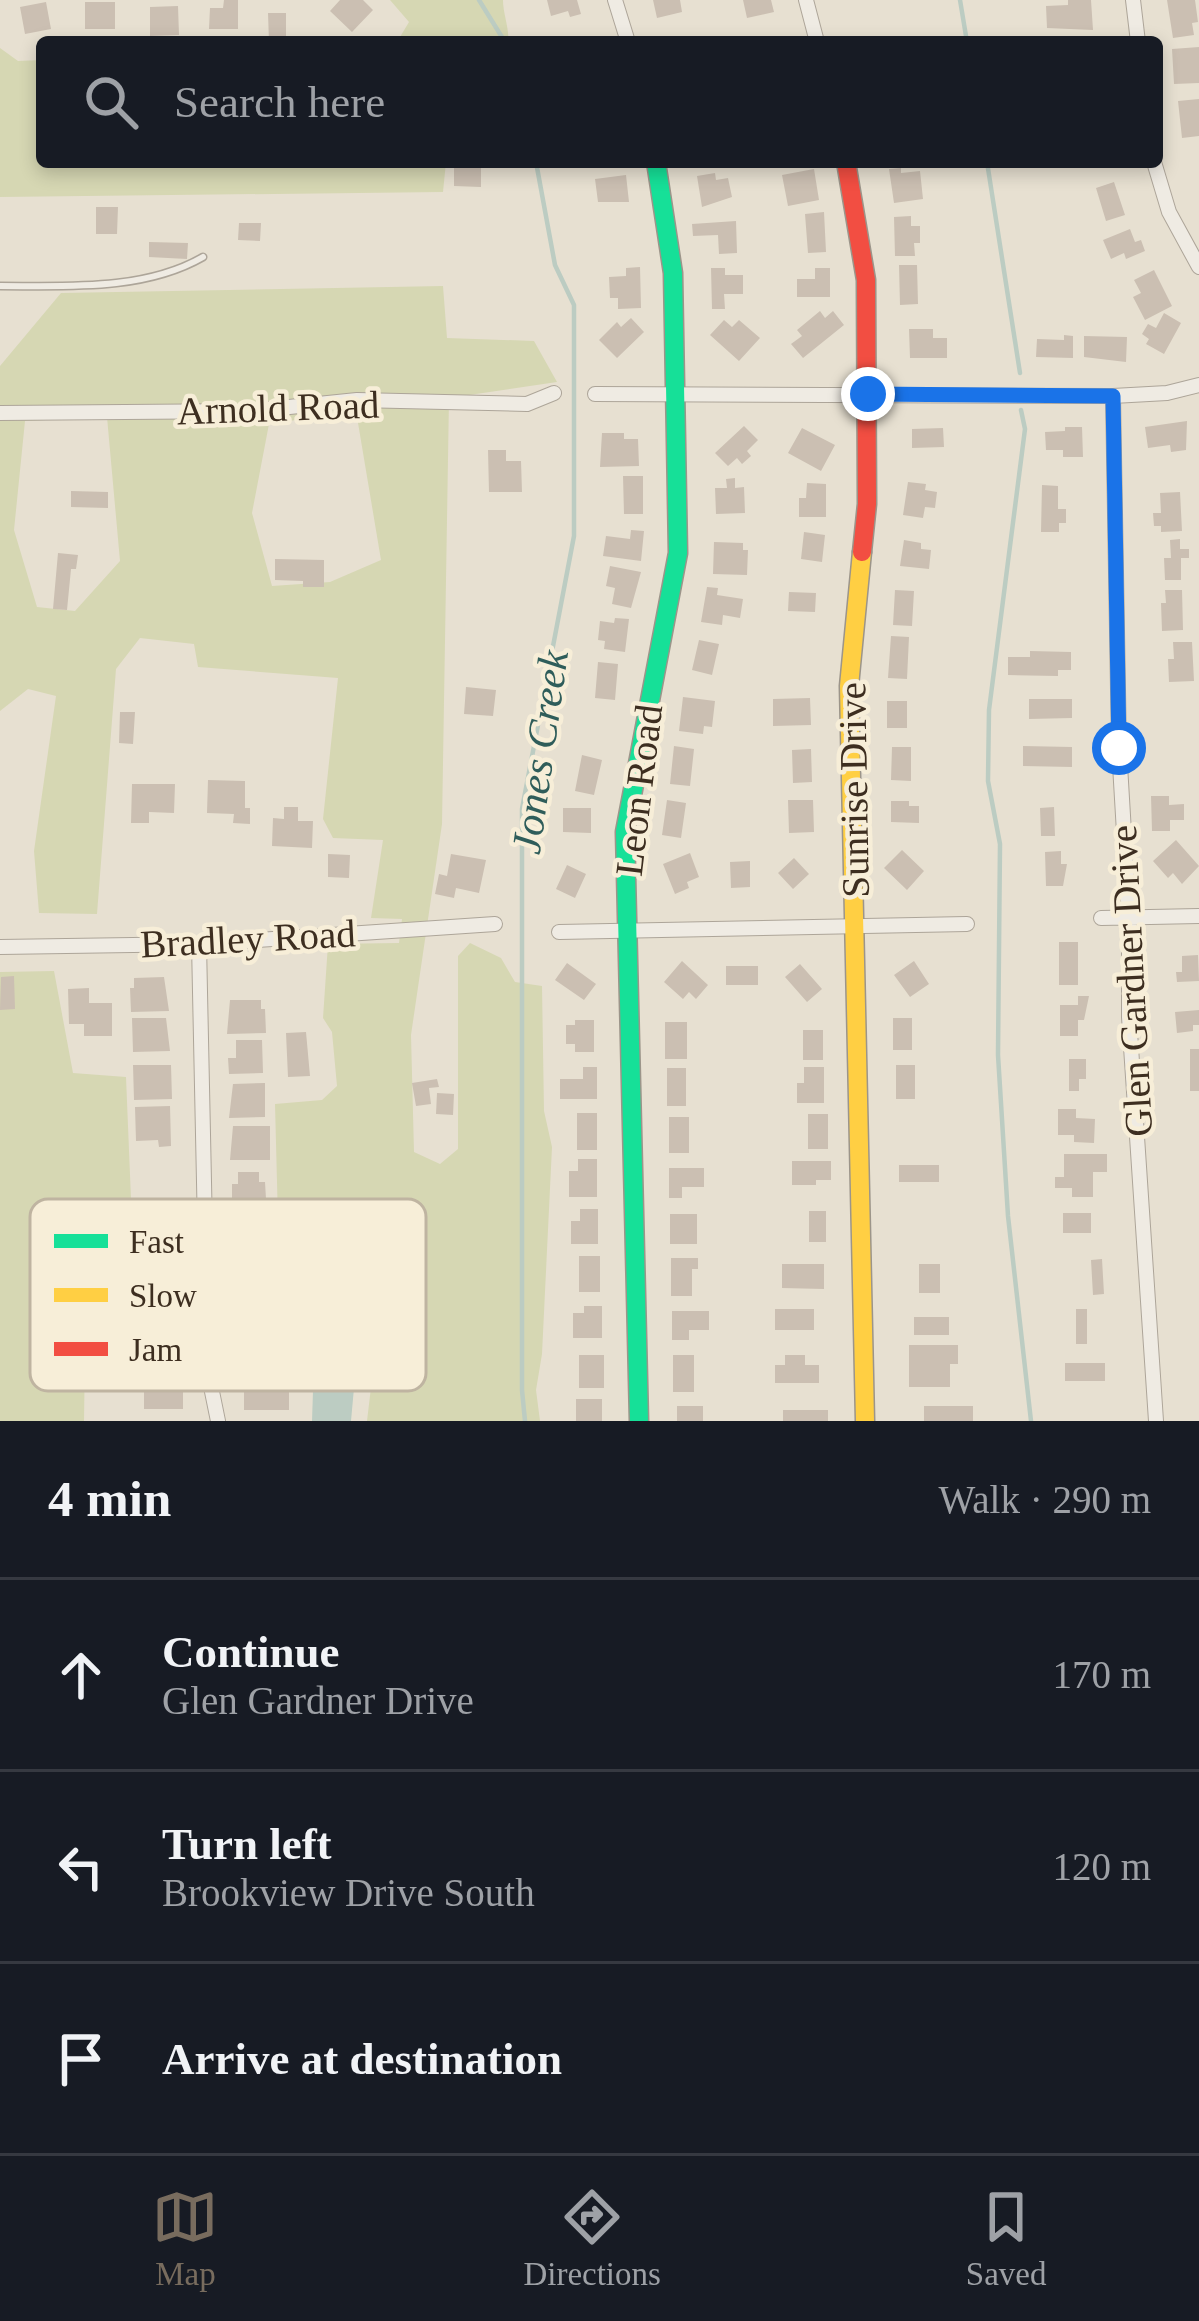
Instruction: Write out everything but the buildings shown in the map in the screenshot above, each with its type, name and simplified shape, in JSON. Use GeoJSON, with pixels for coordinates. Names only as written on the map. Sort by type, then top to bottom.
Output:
{"type":"FeatureCollection","features":[{"type":"Feature","properties":{"kind":"street"},"geometry":{"type":"LineString","coordinates":[[615,0],[626,36]]}},
{"type":"Feature","properties":{"kind":"street"},"geometry":{"type":"LineString","coordinates":[[806,0],[815,36]]}},
{"type":"Feature","properties":{"kind":"street"},"geometry":{"type":"LineString","coordinates":[[1133,0],[1137,36]]}},
{"type":"Feature","properties":{"kind":"street","name":"Leon Road"},"geometry":{"type":"LineString","coordinates":[[639,1421],[625,832],[678,554],[673,273],[657,168]]}},
{"type":"Feature","properties":{"kind":"street","name":"Sunrise Drive"},"geometry":{"type":"LineString","coordinates":[[847,168],[866,280],[868,394],[867,504],[849,686],[865,1421]]}},
{"type":"Feature","properties":{"kind":"street"},"geometry":{"type":"LineString","coordinates":[[1156,168],[1169,212],[1199,267]]}},
{"type":"Feature","properties":{"kind":"street"},"geometry":{"type":"LineString","coordinates":[[596,394],[1113,396],[1167,393],[1199,385]]}},
{"type":"Feature","properties":{"kind":"street","name":"Arnold Road"},"geometry":{"type":"LineString","coordinates":[[0,413],[250,411],[357,400],[527,404],[554,393]]}},
{"type":"Feature","properties":{"kind":"street","name":"Glen Gardner Drive"},"geometry":{"type":"LineString","coordinates":[[1113,396],[1119,748],[1130,1017],[1156,1421]]}},
{"type":"Feature","properties":{"kind":"street"},"geometry":{"type":"LineString","coordinates":[[1101,918],[1199,916]]}},
{"type":"Feature","properties":{"kind":"street","name":"Bradley Road"},"geometry":{"type":"LineString","coordinates":[[0,947],[199,944],[495,924]]}},
{"type":"Feature","properties":{"kind":"street"},"geometry":{"type":"LineString","coordinates":[[559,932],[967,924]]}},
{"type":"Feature","properties":{"kind":"street"},"geometry":{"type":"LineString","coordinates":[[199,944],[204,1199]]}},
{"type":"Feature","properties":{"kind":"street"},"geometry":{"type":"LineString","coordinates":[[212,1391],[218,1421]]}},
{"type":"Feature","properties":{"kind":"lane"},"geometry":{"type":"LineString","coordinates":[[0,286],[123,282],[181,270],[203,257]]}},
{"type":"Feature","properties":{"kind":"green space"},"geometry":{"type":"Polygon","coordinates":[[[390,0],[503,0],[508,36],[401,36],[409,22],[390,0]]]}},
{"type":"Feature","properties":{"kind":"green space"},"geometry":{"type":"Polygon","coordinates":[[[0,48],[18,61],[36,60],[36,168],[445,168],[443,192],[0,197],[0,48]]]}},
{"type":"Feature","properties":{"kind":"green space"},"geometry":{"type":"Polygon","coordinates":[[[443,286],[447,338],[534,341],[557,382],[449,398],[442,824],[411,1035],[414,1152],[440,1164],[458,1149],[458,956],[470,943],[501,958],[515,982],[542,986],[544,1111],[552,1147],[542,1354],[536,1390],[540,1421],[367,1421],[371,1391],[426,1391],[426,1199],[277,1199],[275,1104],[322,1100],[337,1086],[332,1032],[323,1018],[328,944],[399,943],[402,919],[371,918],[383,840],[333,838],[323,819],[338,678],[198,667],[194,644],[140,638],[116,669],[97,914],[39,913],[34,851],[56,696],[28,689],[0,711],[0,366],[61,293],[443,286]],[[356,411],[269,424],[252,513],[272,586],[330,582],[381,560],[356,411]],[[107,417],[25,421],[14,530],[37,607],[75,611],[120,561],[107,417]]]}},
{"type":"Feature","properties":{"kind":"green space"},"geometry":{"type":"Polygon","coordinates":[[[54,971],[73,1073],[126,1077],[131,1199],[30,1199],[30,1391],[84,1391],[84,1421],[0,1421],[0,972],[54,971]]]}},
{"type":"Feature","properties":{"kind":"shaded area"},"geometry":{"type":"Polygon","coordinates":[[[313,1391],[354,1391],[351,1421],[312,1421],[313,1391]]]}},
{"type":"Feature","properties":{"kind":"waterway","name":"Jones Creek"},"geometry":{"type":"LineString","coordinates":[[479,0],[501,36]]}},
{"type":"Feature","properties":{"kind":"waterway"},"geometry":{"type":"LineString","coordinates":[[960,0],[966,36]]}},
{"type":"Feature","properties":{"kind":"waterway","name":"Jones Creek"},"geometry":{"type":"LineString","coordinates":[[525,1421],[522,809],[574,536],[574,305],[555,265],[537,168]]}},
{"type":"Feature","properties":{"kind":"waterway"},"geometry":{"type":"LineString","coordinates":[[988,168],[1020,373]]}},
{"type":"Feature","properties":{"kind":"waterway"},"geometry":{"type":"LineString","coordinates":[[1021,410],[1025,429],[989,710],[988,781],[1000,844],[998,1055],[1008,1216],[1031,1421]]}},
{"type":"Feature","properties":{"kind":"traffic: fast"},"geometry":{"type":"LineString","coordinates":[[639,1421],[625,832],[678,553],[673,273],[657,168]]}},
{"type":"Feature","properties":{"kind":"traffic: slow"},"geometry":{"type":"LineString","coordinates":[[862,552],[849,686],[865,1421]]}},
{"type":"Feature","properties":{"kind":"traffic: jam"},"geometry":{"type":"LineString","coordinates":[[847,168],[866,280],[867,504],[862,552]]}},
{"type":"Feature","properties":{"kind":"route"},"geometry":{"type":"LineString","coordinates":[[868,394],[1113,396],[1119,748]]}}]}
